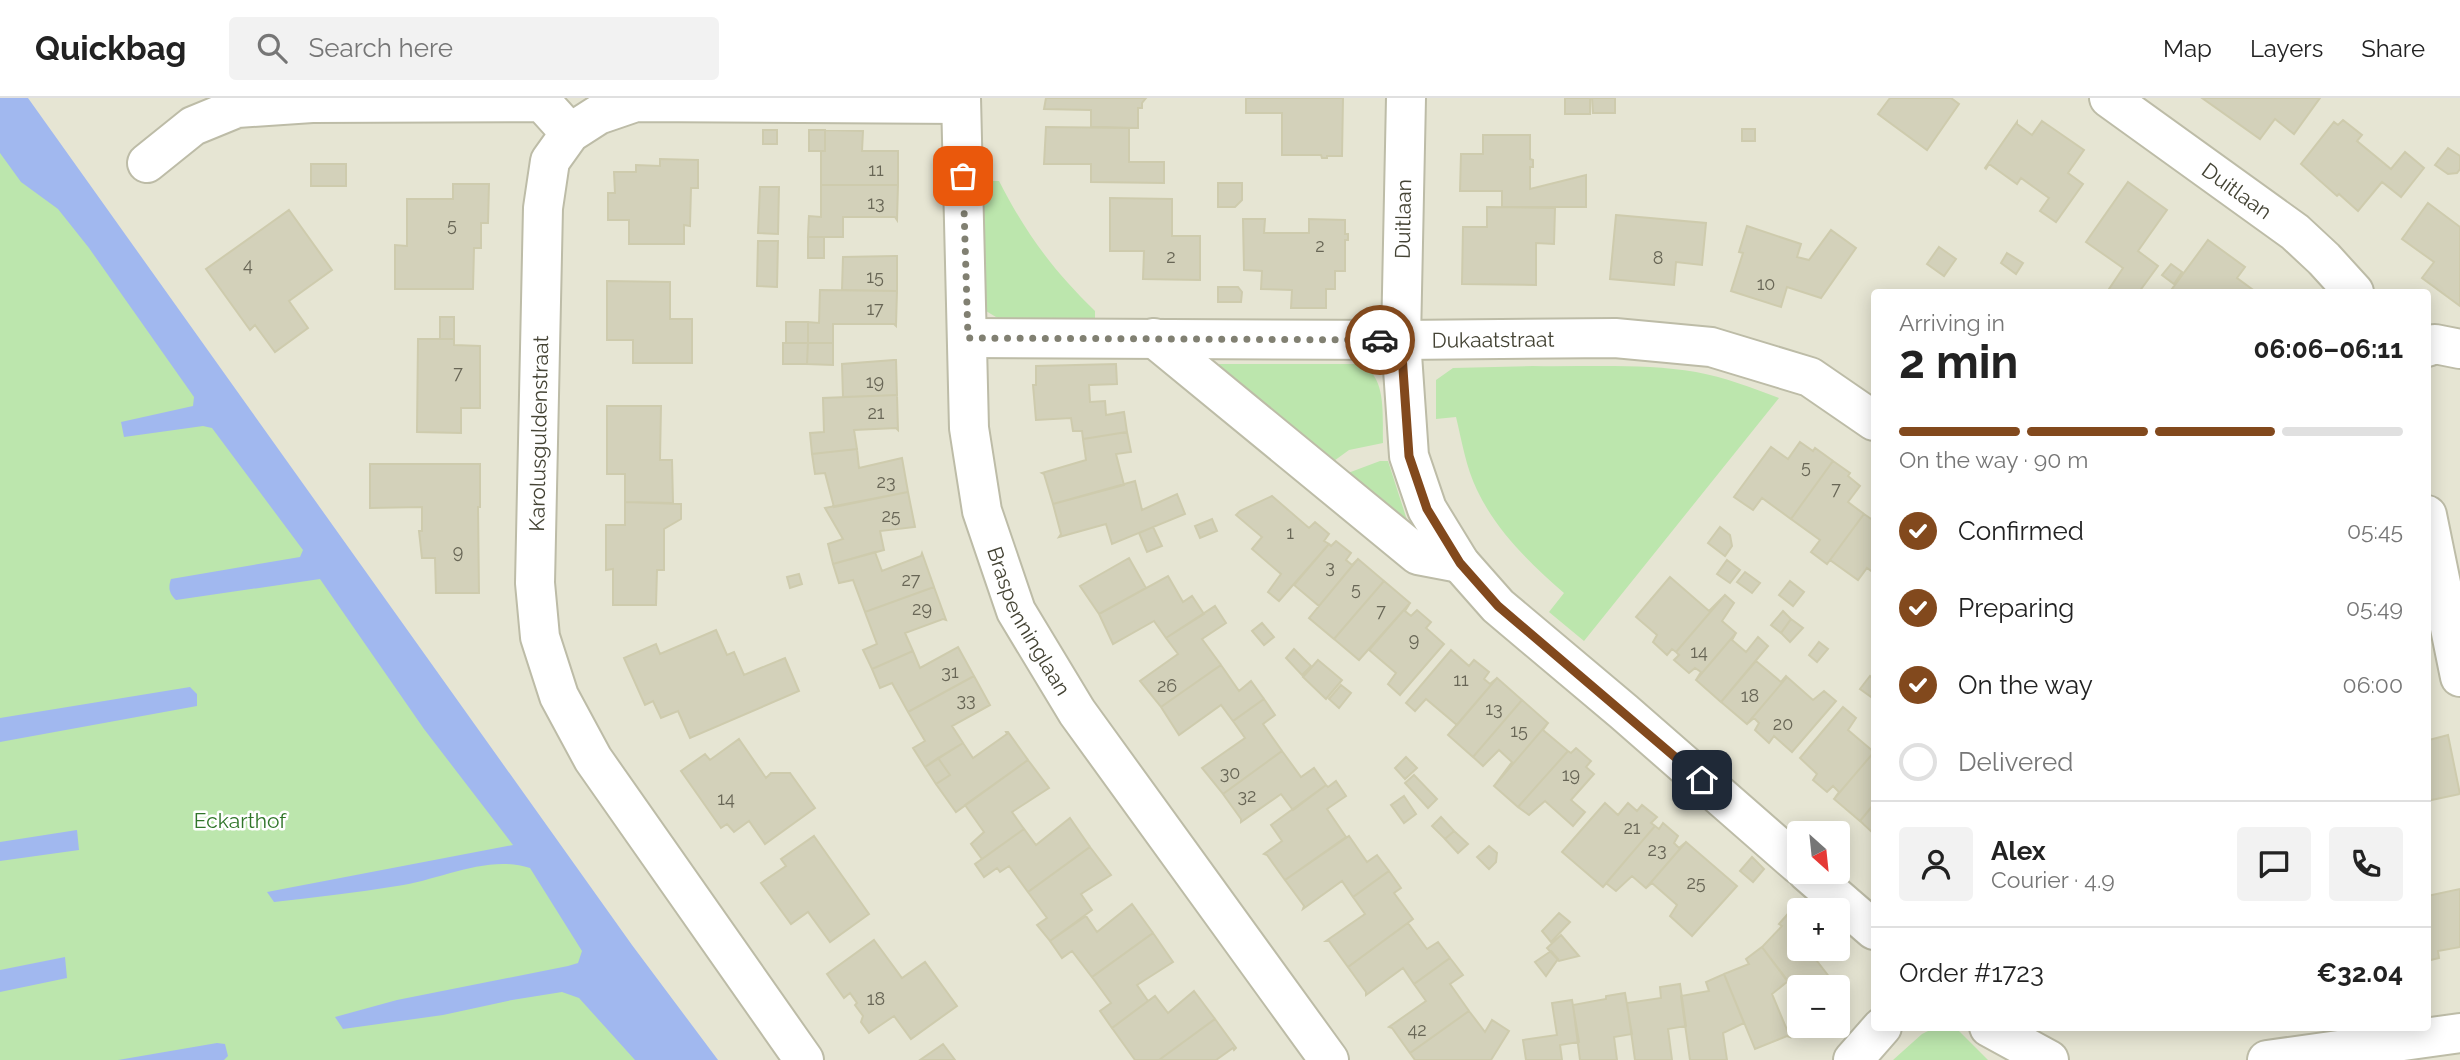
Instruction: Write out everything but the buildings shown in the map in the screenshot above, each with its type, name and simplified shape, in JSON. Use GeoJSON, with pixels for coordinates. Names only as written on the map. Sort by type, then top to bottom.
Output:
{"type":"FeatureCollection","features":[{"type":"Feature","properties":{"kind":"street","name":"Duitlaan"},"geometry":{"type":"LineString","coordinates":[[1406,98],[1401,340],[1409,456],[1427,509],[1460,563],[1498,606],[1787,855]]}},
{"type":"Feature","properties":{"kind":"street","name":"Duitlaan"},"geometry":{"type":"LineString","coordinates":[[2109,98],[2295,232],[2351,289]]}},
{"type":"Feature","properties":{"kind":"street"},"geometry":{"type":"LineString","coordinates":[[146,163],[193,126],[237,108],[312,103],[542,100],[570,132]]}},
{"type":"Feature","properties":{"kind":"street","name":"Karolusguldenstraat"},"geometry":{"type":"LineString","coordinates":[[804,1060],[593,759],[559,696],[540,637],[534,583],[543,208],[550,161],[570,132],[598,115],[636,102],[961,101]]}},
{"type":"Feature","properties":{"kind":"street","name":"Braspenninglaan"},"geometry":{"type":"LineString","coordinates":[[961,101],[969,428],[982,511],[1016,611],[1077,712],[1329,1060]]}},
{"type":"Feature","properties":{"kind":"street","name":"Dukaatstraat"},"geometry":{"type":"LineString","coordinates":[[968,338],[1615,338],[1712,347],[1810,377],[1871,419]]}},
{"type":"Feature","properties":{"kind":"street"},"geometry":{"type":"LineString","coordinates":[[1154,338],[1418,555],[1460,563]]}},
{"type":"Feature","properties":{"kind":"street"},"geometry":{"type":"LineString","coordinates":[[2431,345],[2460,349]]}},
{"type":"Feature","properties":{"kind":"street"},"geometry":{"type":"LineString","coordinates":[[2431,529],[2452,602],[2447,659]]}},
{"type":"Feature","properties":{"kind":"street"},"geometry":{"type":"LineString","coordinates":[[1821,884],[1871,927]]}},
{"type":"Feature","properties":{"kind":"street"},"geometry":{"type":"LineString","coordinates":[[1853,1060],[1878,1031]]}},
{"type":"Feature","properties":{"kind":"street"},"geometry":{"type":"LineString","coordinates":[[1996,1031],[2049,1060]]}},
{"type":"Feature","properties":{"kind":"street"},"geometry":{"type":"LineString","coordinates":[[2267,1060],[2460,1033]]}},
{"type":"Feature","properties":{"kind":"shaded area"},"geometry":{"type":"Polygon","coordinates":[[[0,98],[2460,98],[2460,1060],[0,1060],[0,98]]]}},
{"type":"Feature","properties":{"kind":"green space","name":"Eckarthof"},"geometry":{"type":"Polygon","coordinates":[[[0,98],[14,98],[708,1060],[0,1060],[0,98]]]}},
{"type":"Feature","properties":{"kind":"green space"},"geometry":{"type":"Polygon","coordinates":[[[979,181],[999,181],[1030,235],[1053,266],[1095,311],[1095,319],[1090,322],[1001,320],[986,311],[980,301],[979,181]]]}},
{"type":"Feature","properties":{"kind":"green space"},"geometry":{"type":"Polygon","coordinates":[[[1212,364],[1358,364],[1368,369],[1379,386],[1383,409],[1383,443],[1349,450],[1327,466],[1212,364]]]}},
{"type":"Feature","properties":{"kind":"green space"},"geometry":{"type":"Polygon","coordinates":[[[1636,366],[1676,369],[1717,377],[1779,398],[1584,641],[1549,612],[1564,593],[1515,546],[1485,505],[1470,472],[1456,417],[1436,419],[1436,380],[1453,368],[1636,366]]]}},
{"type":"Feature","properties":{"kind":"green space"},"geometry":{"type":"Polygon","coordinates":[[[1380,461],[1388,461],[1406,517],[1420,545],[1340,476],[1380,461]]]}},
{"type":"Feature","properties":{"kind":"green space"},"geometry":{"type":"Polygon","coordinates":[[[1928,1031],[1959,1031],[1988,1060],[1893,1060],[1928,1031]]]}},
{"type":"Feature","properties":{"kind":"water"},"geometry":{"type":"Polygon","coordinates":[[[0,98],[28,98],[632,945],[718,1060],[635,1060],[579,998],[562,992],[443,1015],[343,1029],[335,1017],[397,1000],[568,966],[578,963],[582,951],[530,868],[514,865],[480,866],[397,886],[274,902],[267,892],[513,845],[424,729],[320,579],[176,600],[172,595],[169,588],[171,579],[300,557],[303,550],[212,428],[203,426],[124,437],[121,422],[193,406],[194,397],[89,248],[58,209],[21,182],[0,153],[0,98]]]}},
{"type":"Feature","properties":{"kind":"water"},"geometry":{"type":"Polygon","coordinates":[[[190,687],[197,694],[197,706],[0,742],[0,718],[190,687]]]}},
{"type":"Feature","properties":{"kind":"water"},"geometry":{"type":"Polygon","coordinates":[[[77,830],[79,850],[0,861],[0,842],[77,830]]]}},
{"type":"Feature","properties":{"kind":"water"},"geometry":{"type":"Polygon","coordinates":[[[65,957],[67,978],[0,992],[0,970],[65,957]]]}},
{"type":"Feature","properties":{"kind":"water"},"geometry":{"type":"Polygon","coordinates":[[[217,1043],[225,1044],[228,1056],[224,1060],[118,1060],[217,1043]]]}},
{"type":"Feature","properties":{"kind":"way so far"},"geometry":{"type":"LineString","coordinates":[[963,176],[968,338],[1380,340]]}},
{"type":"Feature","properties":{"kind":"route"},"geometry":{"type":"LineString","coordinates":[[1380,340],[1401,340],[1409,456],[1427,509],[1460,563],[1498,606],[1702,780]]}}]}
